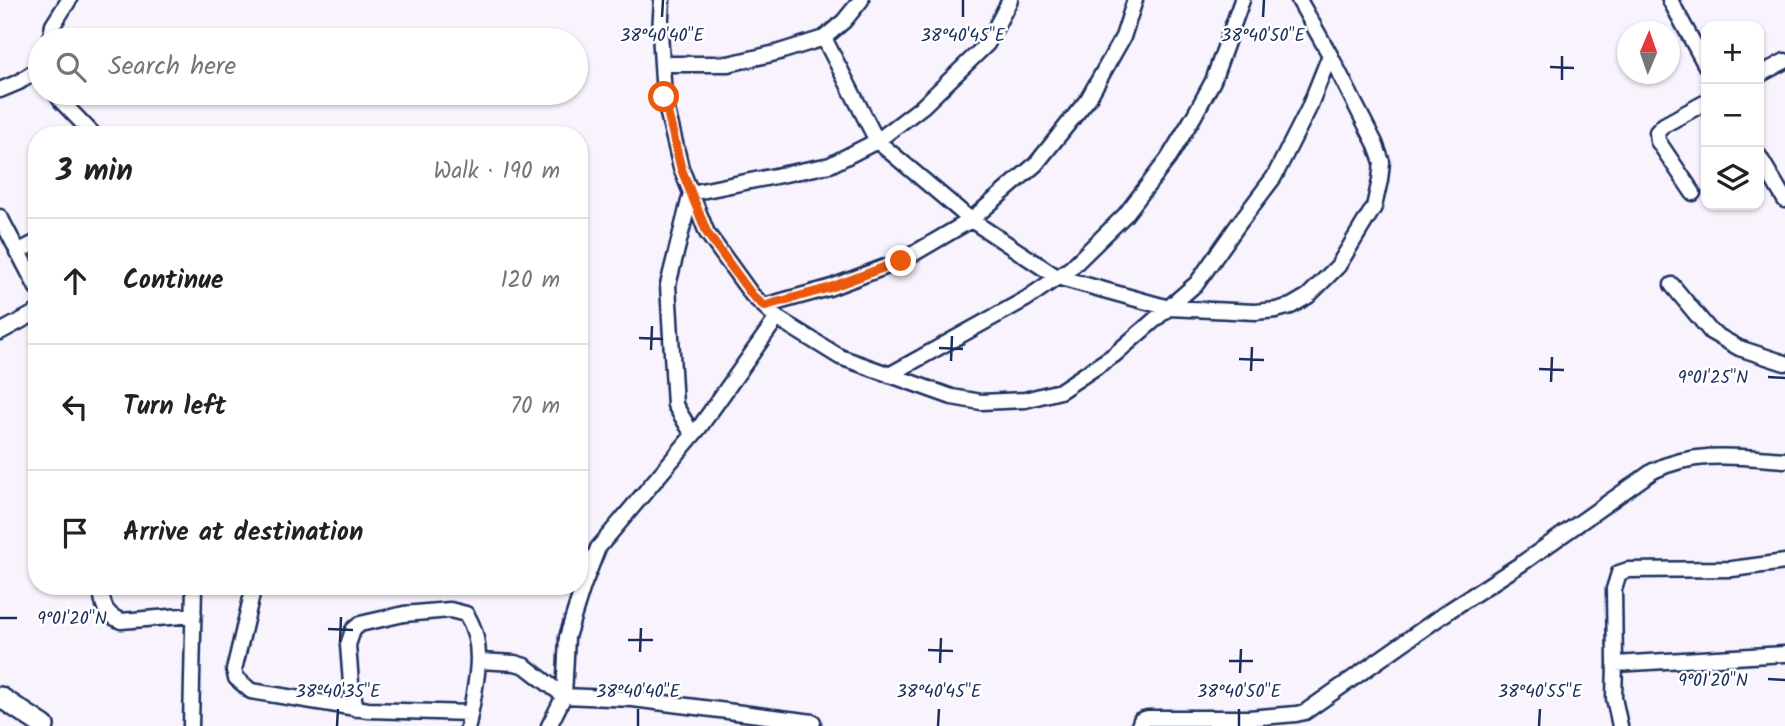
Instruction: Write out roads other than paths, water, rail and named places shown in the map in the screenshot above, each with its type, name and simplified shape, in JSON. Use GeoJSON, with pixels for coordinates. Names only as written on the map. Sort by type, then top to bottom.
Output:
{"type":"FeatureCollection","features":[{"type":"Feature","properties":{"kind":"highway"},"geometry":{"type":"LineString","coordinates":[[0,696],[44,726]]}},
{"type":"Feature","properties":{"kind":"street"},"geometry":{"type":"LineString","coordinates":[[52,28],[69,0]]}},
{"type":"Feature","properties":{"kind":"street"},"geometry":{"type":"LineString","coordinates":[[662,0],[660,32],[664,97],[681,168],[707,233],[752,295],[777,318],[841,357],[952,397],[981,402],[1025,400],[1060,391],[1114,355],[1197,284],[1274,177],[1308,110],[1329,55]]}},
{"type":"Feature","properties":{"kind":"street"},"geometry":{"type":"LineString","coordinates":[[662,64],[728,64],[824,38],[844,21],[861,0]]}},
{"type":"Feature","properties":{"kind":"street"},"geometry":{"type":"LineString","coordinates":[[691,193],[830,165],[877,141],[923,106],[987,44],[1010,0]]}},
{"type":"Feature","properties":{"kind":"street"},"geometry":{"type":"LineString","coordinates":[[764,306],[829,288],[901,261],[971,220],[1036,164],[1088,99],[1122,37],[1135,0]]}},
{"type":"Feature","properties":{"kind":"street"},"geometry":{"type":"LineString","coordinates":[[889,375],[1026,299],[1071,268],[1125,215],[1168,159],[1194,117],[1213,81],[1241,0]]}},
{"type":"Feature","properties":{"kind":"street"},"geometry":{"type":"LineString","coordinates":[[824,38],[877,141],[971,220],[1058,277],[1169,307],[1255,312],[1290,306],[1308,296],[1338,266],[1374,206],[1380,180],[1382,162],[1375,143],[1299,0]]}},
{"type":"Feature","properties":{"kind":"street"},"geometry":{"type":"LineString","coordinates":[[1670,0],[1701,57]]}},
{"type":"Feature","properties":{"kind":"street"},"geometry":{"type":"LineString","coordinates":[[1764,72],[1785,61]]}},
{"type":"Feature","properties":{"kind":"street"},"geometry":{"type":"LineString","coordinates":[[0,90],[28,76]]}},
{"type":"Feature","properties":{"kind":"street"},"geometry":{"type":"LineString","coordinates":[[65,105],[85,126]]}},
{"type":"Feature","properties":{"kind":"street"},"geometry":{"type":"LineString","coordinates":[[1693,193],[1658,141],[1657,132],[1664,125],[1701,105]]}},
{"type":"Feature","properties":{"kind":"street"},"geometry":{"type":"LineString","coordinates":[[1764,164],[1785,200]]}},
{"type":"Feature","properties":{"kind":"street"},"geometry":{"type":"LineString","coordinates":[[691,193],[668,285],[675,405],[693,435]]}},
{"type":"Feature","properties":{"kind":"street"},"geometry":{"type":"LineString","coordinates":[[0,217],[28,272]]}},
{"type":"Feature","properties":{"kind":"street"},"geometry":{"type":"LineString","coordinates":[[17,252],[28,246]]}},
{"type":"Feature","properties":{"kind":"street"},"geometry":{"type":"LineString","coordinates":[[1672,285],[1711,332],[1739,348],[1785,363]]}},
{"type":"Feature","properties":{"kind":"street"},"geometry":{"type":"LineString","coordinates":[[0,332],[28,317]]}},
{"type":"Feature","properties":{"kind":"street"},"geometry":{"type":"LineString","coordinates":[[588,573],[598,548],[693,435],[777,318]]}},
{"type":"Feature","properties":{"kind":"street"},"geometry":{"type":"LineString","coordinates":[[1139,726],[1141,720],[1149,718],[1249,718],[1305,712],[1664,465],[1707,456],[1785,460]]}},
{"type":"Feature","properties":{"kind":"street"},"geometry":{"type":"LineString","coordinates":[[1620,726],[1614,698],[1614,589],[1616,578],[1623,571],[1732,569],[1785,562]]}},
{"type":"Feature","properties":{"kind":"street"},"geometry":{"type":"LineString","coordinates":[[102,595],[107,612],[121,621],[194,615]]}},
{"type":"Feature","properties":{"kind":"street"},"geometry":{"type":"LineString","coordinates":[[191,726],[194,595]]}},
{"type":"Feature","properties":{"kind":"street"},"geometry":{"type":"LineString","coordinates":[[252,595],[234,670],[236,678],[251,691],[356,709],[469,720],[479,661],[472,624],[466,614],[450,610],[404,614],[360,624],[353,630],[348,645],[356,709]]}},
{"type":"Feature","properties":{"kind":"street"},"geometry":{"type":"LineString","coordinates":[[549,726],[565,696],[567,637],[580,595]]}},
{"type":"Feature","properties":{"kind":"street"},"geometry":{"type":"LineString","coordinates":[[1615,664],[1785,654]]}},
{"type":"Feature","properties":{"kind":"street"},"geometry":{"type":"LineString","coordinates":[[479,661],[525,666],[565,696],[633,699],[813,722]]}}]}
